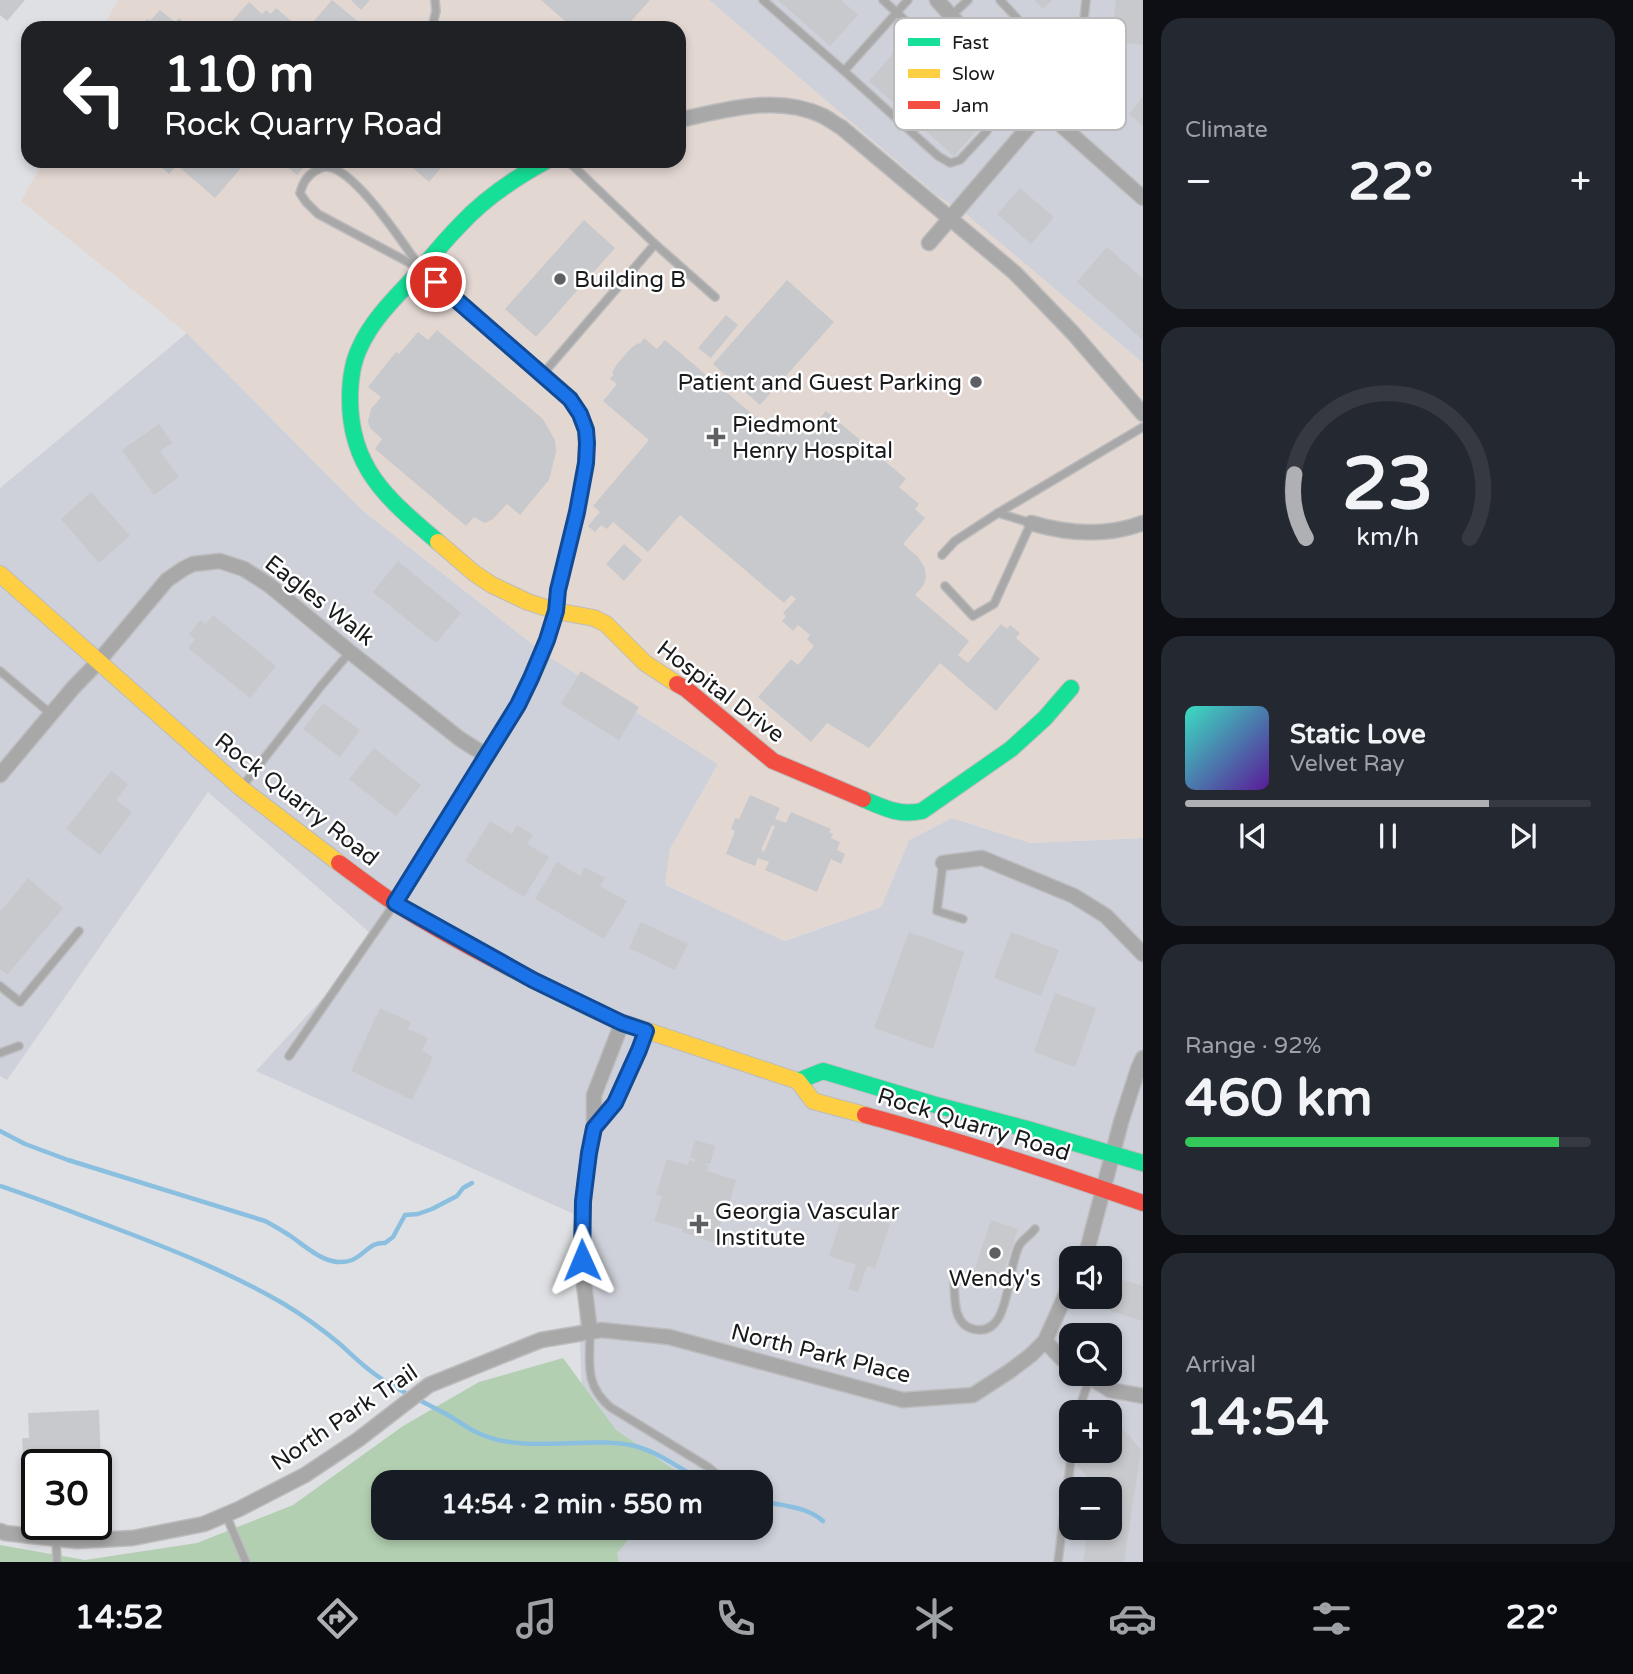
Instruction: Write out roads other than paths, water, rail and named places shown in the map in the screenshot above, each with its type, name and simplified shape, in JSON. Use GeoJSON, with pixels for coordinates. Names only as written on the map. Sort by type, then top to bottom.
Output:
{"type":"FeatureCollection","features":[{"type":"Feature","properties":{"kind":"street"},"geometry":{"type":"LineString","coordinates":[[937,0],[951,16]]}},
{"type":"Feature","properties":{"kind":"street"},"geometry":{"type":"LineString","coordinates":[[686,118],[744,106],[776,105],[800,108],[841,127],[1015,273],[1045,302],[1143,414]]}},
{"type":"Feature","properties":{"kind":"street"},"geometry":{"type":"LineString","coordinates":[[929,243],[1027,130]]}},
{"type":"Feature","properties":{"kind":"street"},"geometry":{"type":"LineString","coordinates":[[1066,130],[1143,198]]}},
{"type":"Feature","properties":{"kind":"street","name":"Hospital Drive"},"geometry":{"type":"LineString","coordinates":[[533,168],[482,204],[462,222],[373,324],[359,348],[352,379],[350,411],[353,433],[362,459],[375,482],[396,505],[474,573],[509,594],[556,611],[594,618],[606,624],[645,663],[686,689],[773,761],[895,812],[909,814],[922,811],[1011,749],[1039,725],[1071,688]]}},
{"type":"Feature","properties":{"kind":"street"},"geometry":{"type":"LineString","coordinates":[[1031,523],[1057,530],[1087,533],[1123,529],[1143,523]]}},
{"type":"Feature","properties":{"kind":"street","name":"Eagles Walk"},"geometry":{"type":"LineString","coordinates":[[98,662],[167,580],[193,564],[225,562],[253,574],[269,585],[460,739],[487,755]]}},
{"type":"Feature","properties":{"kind":"street","name":"Rock Quarry Road"},"geometry":{"type":"LineString","coordinates":[[0,574],[242,788],[340,864],[395,903],[533,980],[622,1023],[797,1081],[813,1101],[1020,1160],[1143,1203]]}},
{"type":"Feature","properties":{"kind":"street"},"geometry":{"type":"LineString","coordinates":[[395,903],[518,705],[547,640],[556,611]]}},
{"type":"Feature","properties":{"kind":"street"},"geometry":{"type":"LineString","coordinates":[[0,775],[98,662]]}},
{"type":"Feature","properties":{"kind":"street"},"geometry":{"type":"LineString","coordinates":[[943,863],[982,858],[1074,896],[1106,916],[1143,954]]}},
{"type":"Feature","properties":{"kind":"street"},"geometry":{"type":"LineString","coordinates":[[590,1331],[583,1276],[582,1221],[585,1180],[594,1128],[594,1095],[622,1023]]}},
{"type":"Feature","properties":{"kind":"street"},"geometry":{"type":"LineString","coordinates":[[594,1128],[615,1103],[646,1031]]}},
{"type":"Feature","properties":{"kind":"street"},"geometry":{"type":"LineString","coordinates":[[1088,1246],[1121,1122],[1143,1058]]}},
{"type":"Feature","properties":{"kind":"street","name":"Rock Quarry Road"},"geometry":{"type":"LineString","coordinates":[[797,1081],[823,1072],[1143,1163]]}},
{"type":"Feature","properties":{"kind":"street","name":"North Park Place"},"geometry":{"type":"LineString","coordinates":[[590,1331],[601,1329],[669,1338],[903,1400],[973,1395],[1031,1355],[1045,1341],[1059,1309]]}},
{"type":"Feature","properties":{"kind":"street","name":"North Park Trail"},"geometry":{"type":"LineString","coordinates":[[112,1539],[133,1538],[204,1524],[226,1515],[305,1475],[359,1439],[429,1385],[541,1340],[590,1331]]}},
{"type":"Feature","properties":{"kind":"street"},"geometry":{"type":"LineString","coordinates":[[1045,1341],[1059,1356]]}},
{"type":"Feature","properties":{"kind":"street"},"geometry":{"type":"LineString","coordinates":[[1104,1386],[1110,1390],[1143,1396]]}},
{"type":"Feature","properties":{"kind":"street","name":"North Park Trail"},"geometry":{"type":"LineString","coordinates":[[0,1531],[21,1535]]}},
{"type":"Feature","properties":{"kind":"street","name":"North Park Trail"},"geometry":{"type":"LineString","coordinates":[[70,1540],[96,1540]]}},
{"type":"Feature","properties":{"kind":"lane"},"geometry":{"type":"LineString","coordinates":[[434,21],[435,0]]}},
{"type":"Feature","properties":{"kind":"lane"},"geometry":{"type":"LineString","coordinates":[[763,0],[894,116]]}},
{"type":"Feature","properties":{"kind":"lane"},"geometry":{"type":"LineString","coordinates":[[883,0],[903,18]]}},
{"type":"Feature","properties":{"kind":"lane"},"geometry":{"type":"LineString","coordinates":[[844,71],[908,0]]}},
{"type":"Feature","properties":{"kind":"lane"},"geometry":{"type":"LineString","coordinates":[[951,16],[968,0]]}},
{"type":"Feature","properties":{"kind":"lane"},"geometry":{"type":"LineString","coordinates":[[1000,0],[1016,18]]}},
{"type":"Feature","properties":{"kind":"lane"},"geometry":{"type":"LineString","coordinates":[[1084,18],[1086,0]]}},
{"type":"Feature","properties":{"kind":"lane"},"geometry":{"type":"LineString","coordinates":[[909,130],[938,156],[950,163],[960,160],[987,130]]}},
{"type":"Feature","properties":{"kind":"lane"},"geometry":{"type":"LineString","coordinates":[[321,168],[303,182],[300,193],[318,214],[421,269],[570,399],[580,414],[587,443],[583,482],[558,590],[556,611]]}},
{"type":"Feature","properties":{"kind":"lane"},"geometry":{"type":"LineString","coordinates":[[334,168],[358,186],[392,227],[421,269]]}},
{"type":"Feature","properties":{"kind":"lane"},"geometry":{"type":"LineString","coordinates":[[575,168],[715,297]]}},
{"type":"Feature","properties":{"kind":"lane"},"geometry":{"type":"LineString","coordinates":[[542,375],[655,244]]}},
{"type":"Feature","properties":{"kind":"lane"},"geometry":{"type":"LineString","coordinates":[[942,555],[955,541],[998,513],[1143,427]]}},
{"type":"Feature","properties":{"kind":"lane"},"geometry":{"type":"LineString","coordinates":[[945,586],[973,616],[994,604],[1031,523],[998,513]]}},
{"type":"Feature","properties":{"kind":"lane"},"geometry":{"type":"LineString","coordinates":[[242,788],[350,652]]}},
{"type":"Feature","properties":{"kind":"lane"},"geometry":{"type":"LineString","coordinates":[[0,671],[51,714]]}},
{"type":"Feature","properties":{"kind":"lane"},"geometry":{"type":"LineString","coordinates":[[943,863],[937,911],[963,919]]}},
{"type":"Feature","properties":{"kind":"lane"},"geometry":{"type":"LineString","coordinates":[[289,1056],[395,903]]}},
{"type":"Feature","properties":{"kind":"lane"},"geometry":{"type":"LineString","coordinates":[[0,986],[20,1002],[79,931]]}},
{"type":"Feature","properties":{"kind":"lane"},"geometry":{"type":"LineString","coordinates":[[0,1053],[19,1046]]}},
{"type":"Feature","properties":{"kind":"lane"},"geometry":{"type":"LineString","coordinates":[[954,1278],[958,1318],[965,1327],[980,1331],[992,1327],[1000,1317],[1019,1245],[1035,1229]]}},
{"type":"Feature","properties":{"kind":"lane"},"geometry":{"type":"LineString","coordinates":[[590,1331],[591,1381],[598,1395],[610,1406],[712,1470]]}},
{"type":"Feature","properties":{"kind":"lane"},"geometry":{"type":"LineString","coordinates":[[1058,1562],[1070,1463]]}},
{"type":"Feature","properties":{"kind":"lane"},"geometry":{"type":"LineString","coordinates":[[226,1515],[246,1562]]}},
{"type":"Feature","properties":{"kind":"lane"},"geometry":{"type":"LineString","coordinates":[[56,1540],[57,1562]]}},
{"type":"Feature","properties":{"kind":"waterway"},"geometry":{"type":"LineString","coordinates":[[0,1131],[25,1144],[68,1160],[265,1221],[318,1255],[335,1262],[352,1260],[371,1246],[385,1243],[393,1237],[405,1215],[432,1209],[457,1196],[463,1188],[472,1183]]}},
{"type":"Feature","properties":{"kind":"waterway"},"geometry":{"type":"LineString","coordinates":[[0,1186],[158,1245],[223,1272],[264,1293],[313,1323],[384,1381],[478,1433],[515,1443],[597,1442],[635,1446],[684,1470]]}},
{"type":"Feature","properties":{"kind":"waterway"},"geometry":{"type":"LineString","coordinates":[[773,1503],[802,1509],[823,1521]]}},
{"type":"Feature","properties":{"kind":"place","name":"Building B"},"geometry":{"type":"Point","coordinates":[560,279]}},
{"type":"Feature","properties":{"kind":"place","name":"Patient and Guest Parking"},"geometry":{"type":"Point","coordinates":[976,382]}},
{"type":"Feature","properties":{"kind":"place","name":"Piedmont Henry Hospital"},"geometry":{"type":"Point","coordinates":[716,437]}},
{"type":"Feature","properties":{"kind":"place","name":"Georgia Vascular Institute"},"geometry":{"type":"Point","coordinates":[699,1224]}},
{"type":"Feature","properties":{"kind":"place","name":"Wendy's"},"geometry":{"type":"Point","coordinates":[995,1253]}}]}
